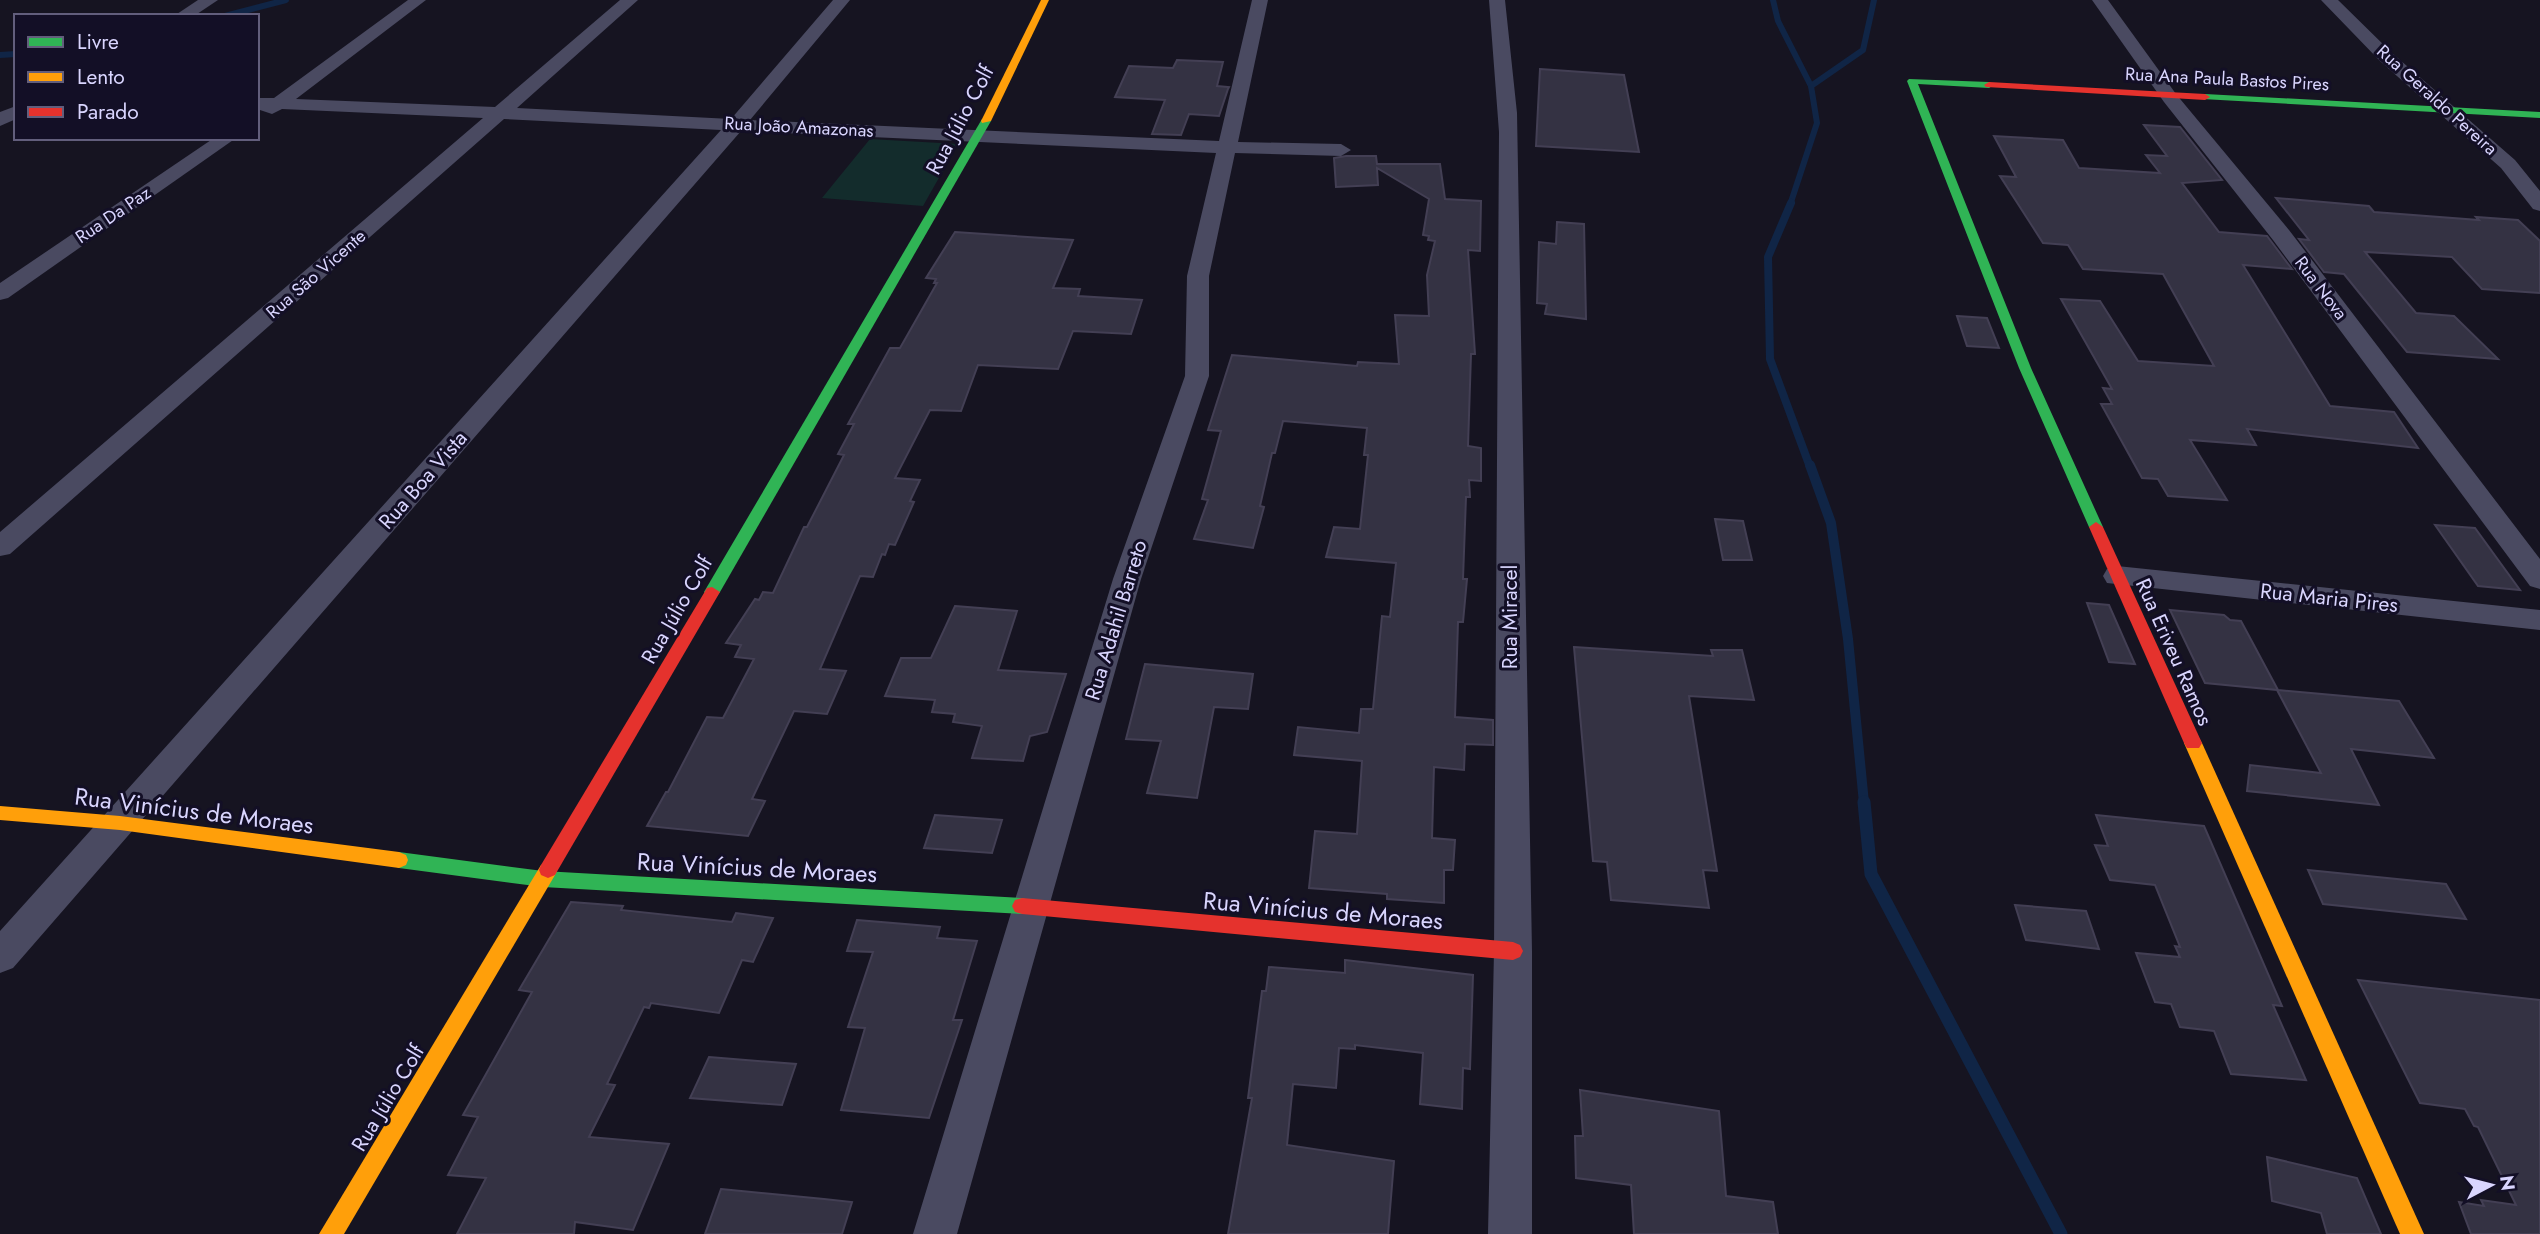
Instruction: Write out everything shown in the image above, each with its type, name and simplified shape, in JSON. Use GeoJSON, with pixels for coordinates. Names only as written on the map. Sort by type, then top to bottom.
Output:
{"type":"FeatureCollection","features":[{"type":"Feature","properties":{"kind":"street"},"geometry":{"type":"LineString","coordinates":[[186,14],[210,0]]}},
{"type":"Feature","properties":{"kind":"street"},"geometry":{"type":"LineString","coordinates":[[259,117],[418,0]]}},
{"type":"Feature","properties":{"kind":"street","name":"Rua São Vicente"},"geometry":{"type":"LineString","coordinates":[[0,547],[630,0]]}},
{"type":"Feature","properties":{"kind":"street","name":"Rua Boa Vista"},"geometry":{"type":"LineString","coordinates":[[0,957],[738,123],[842,0]]}},
{"type":"Feature","properties":{"kind":"street","name":"Rua Júlio Colf"},"geometry":{"type":"LineString","coordinates":[[331,1234],[544,879],[978,138],[1045,0]]}},
{"type":"Feature","properties":{"kind":"street","name":"Rua Adahil Barreto"},"geometry":{"type":"LineString","coordinates":[[935,1234],[1127,579],[1197,376],[1198,276],[1225,148],[1261,0]]}},
{"type":"Feature","properties":{"kind":"street","name":"Rua Miracel"},"geometry":{"type":"LineString","coordinates":[[1497,0],[1499,41],[1510,122],[1507,150],[1513,951],[1510,1234]]}},
{"type":"Feature","properties":{"kind":"street","name":"Rua Nova"},"geometry":{"type":"LineString","coordinates":[[2100,0],[2168,95],[2281,235],[2540,579]]}},
{"type":"Feature","properties":{"kind":"street","name":"Rua Geraldo Pereira"},"geometry":{"type":"LineString","coordinates":[[2329,0],[2386,57],[2508,164],[2540,205]]}},
{"type":"Feature","properties":{"kind":"street","name":"Rua Ana Paula Bastos Pires"},"geometry":{"type":"LineString","coordinates":[[1912,82],[2540,115]]}},
{"type":"Feature","properties":{"kind":"street","name":"Rua Eriveu Ramos"},"geometry":{"type":"LineString","coordinates":[[1912,82],[2025,368],[2412,1234]]}},
{"type":"Feature","properties":{"kind":"street"},"geometry":{"type":"LineString","coordinates":[[0,120],[13,100]]}},
{"type":"Feature","properties":{"kind":"street","name":"Rua João Amazonas"},"geometry":{"type":"LineString","coordinates":[[259,103],[738,123],[978,138],[1340,150]]}},
{"type":"Feature","properties":{"kind":"street","name":"Rua Da Paz"},"geometry":{"type":"LineString","coordinates":[[0,293],[224,140]]}},
{"type":"Feature","properties":{"kind":"street","name":"Rua Maria Pires"},"geometry":{"type":"LineString","coordinates":[[2117,576],[2540,620]]}},
{"type":"Feature","properties":{"kind":"street","name":"Rua Vinícius de Moraes"},"geometry":{"type":"LineString","coordinates":[[0,813],[120,823],[544,879],[1031,907],[1513,951]]}},
{"type":"Feature","properties":{"kind":"green space"},"geometry":{"type":"Polygon","coordinates":[[[870,139],[958,144],[923,206],[822,198],[870,139]]]}},
{"type":"Feature","properties":{"kind":"building"},"geometry":{"type":"Polygon","coordinates":[[[1177,60],[1223,62],[1217,86],[1229,87],[1219,116],[1189,114],[1181,135],[1152,134],[1165,100],[1115,97],[1129,66],[1173,68],[1177,60]]]}},
{"type":"Feature","properties":{"kind":"building"},"geometry":{"type":"Polygon","coordinates":[[[1540,69],[1624,75],[1639,152],[1536,146],[1540,69]]]}},
{"type":"Feature","properties":{"kind":"building"},"geometry":{"type":"Polygon","coordinates":[[[2144,125],[2180,127],[2222,180],[2182,183],[2219,232],[2267,236],[2292,269],[2243,265],[2330,406],[2394,412],[2418,448],[2247,429],[2256,445],[2190,440],[2227,500],[2168,496],[2158,479],[2142,478],[2101,404],[2112,404],[2103,388],[2112,389],[2061,299],[2100,301],[2138,361],[2214,366],[2163,274],[2083,269],[2068,245],[2043,243],[2000,176],[2016,177],[1994,136],[2063,140],[2079,168],[2160,173],[2146,155],[2167,156],[2144,125]]]}},
{"type":"Feature","properties":{"kind":"building"},"geometry":{"type":"Polygon","coordinates":[[[1376,156],[1377,164],[1440,164],[1445,199],[1481,201],[1480,251],[1468,250],[1475,354],[1471,354],[1468,446],[1481,448],[1481,481],[1469,480],[1470,497],[1466,497],[1463,579],[1467,579],[1463,622],[1458,622],[1455,717],[1493,720],[1493,745],[1465,744],[1464,770],[1434,767],[1432,838],[1455,840],[1453,870],[1444,870],[1444,903],[1387,899],[1387,894],[1309,888],[1315,831],[1357,834],[1362,761],[1294,755],[1298,727],[1359,733],[1361,709],[1373,709],[1382,616],[1390,617],[1396,563],[1326,557],[1334,527],[1360,529],[1368,455],[1364,455],[1367,428],[1283,421],[1275,453],[1272,453],[1260,506],[1264,507],[1253,548],[1194,539],[1208,500],[1202,499],[1221,431],[1208,430],[1232,355],[1357,366],[1358,362],[1399,364],[1395,315],[1429,316],[1427,275],[1435,241],[1428,240],[1429,236],[1423,235],[1429,199],[1377,168],[1378,185],[1336,187],[1334,158],[1376,156]]]}},
{"type":"Feature","properties":{"kind":"building"},"geometry":{"type":"Polygon","coordinates":[[[2276,198],[2369,206],[2374,212],[2479,220],[2476,217],[2518,220],[2540,241],[2540,293],[2482,289],[2452,257],[2365,252],[2416,313],[2454,316],[2498,359],[2407,352],[2344,274],[2324,272],[2299,239],[2309,240],[2276,198]]]}},
{"type":"Feature","properties":{"kind":"building"},"geometry":{"type":"Polygon","coordinates":[[[1557,222],[1584,224],[1586,319],[1545,314],[1547,304],[1537,303],[1539,242],[1556,244],[1557,222]]]}},
{"type":"Feature","properties":{"kind":"building"},"geometry":{"type":"Polygon","coordinates":[[[955,232],[1073,240],[1053,288],[1080,289],[1078,296],[1142,300],[1131,334],[1073,331],[1058,369],[978,365],[961,411],[930,410],[895,478],[920,480],[910,501],[914,502],[895,545],[889,544],[885,555],[882,554],[873,577],[860,576],[820,669],[846,671],[827,714],[794,711],[752,799],[765,801],[748,836],[647,826],[707,717],[723,718],[754,659],[735,657],[741,645],[726,643],[755,599],[759,600],[763,592],[773,593],[804,527],[807,527],[844,455],[838,454],[854,424],[848,424],[890,348],[900,348],[937,283],[934,283],[936,279],[926,278],[955,232]]]}},
{"type":"Feature","properties":{"kind":"building"},"geometry":{"type":"Polygon","coordinates":[[[1957,316],[1987,318],[1999,348],[1967,346],[1957,316]]]}},
{"type":"Feature","properties":{"kind":"building"},"geometry":{"type":"Polygon","coordinates":[[[1715,519],[1743,521],[1752,560],[1723,560],[1715,519]]]}},
{"type":"Feature","properties":{"kind":"building"},"geometry":{"type":"Polygon","coordinates":[[[2435,525],[2475,528],[2520,590],[2478,586],[2435,525]]]}},
{"type":"Feature","properties":{"kind":"building"},"geometry":{"type":"Polygon","coordinates":[[[2087,603],[2109,605],[2135,664],[2109,662],[2087,603]]]}},
{"type":"Feature","properties":{"kind":"building"},"geometry":{"type":"Polygon","coordinates":[[[955,606],[1017,611],[998,670],[1066,674],[1047,732],[1030,736],[1023,761],[972,758],[982,726],[953,722],[955,714],[932,712],[935,700],[885,696],[901,658],[931,658],[955,606]]]}},
{"type":"Feature","properties":{"kind":"building"},"geometry":{"type":"Polygon","coordinates":[[[2170,610],[2224,615],[2230,620],[2241,621],[2278,690],[2399,701],[2434,758],[2351,749],[2379,805],[2247,791],[2250,765],[2321,773],[2277,690],[2205,683],[2170,610]]]}},
{"type":"Feature","properties":{"kind":"building"},"geometry":{"type":"Polygon","coordinates":[[[1574,647],[1713,656],[1711,650],[1742,650],[1754,700],[1689,696],[1717,871],[1703,870],[1709,908],[1611,900],[1607,862],[1593,861],[1574,647]]]}},
{"type":"Feature","properties":{"kind":"building"},"geometry":{"type":"Polygon","coordinates":[[[1145,664],[1253,674],[1248,709],[1214,707],[1197,798],[1147,793],[1161,741],[1126,739],[1145,664]]]}},
{"type":"Feature","properties":{"kind":"building"},"geometry":{"type":"Polygon","coordinates":[[[935,815],[1002,820],[992,853],[924,848],[935,815]]]}},
{"type":"Feature","properties":{"kind":"building"},"geometry":{"type":"Polygon","coordinates":[[[2096,815],[2204,826],[2282,1006],[2273,1005],[2306,1080],[2231,1074],[2214,1031],[2180,1027],[2171,1004],[2155,1002],[2136,953],[2180,957],[2175,946],[2180,947],[2155,885],[2110,880],[2095,845],[2108,846],[2096,815]]]}},
{"type":"Feature","properties":{"kind":"building"},"geometry":{"type":"Polygon","coordinates":[[[2308,870],[2446,884],[2466,919],[2323,904],[2308,870]]]}},
{"type":"Feature","properties":{"kind":"building"},"geometry":{"type":"Polygon","coordinates":[[[571,902],[623,906],[621,910],[732,922],[736,913],[773,918],[753,962],[742,960],[719,1013],[651,1003],[649,1008],[644,1007],[607,1084],[615,1085],[589,1137],[669,1144],[633,1230],[575,1222],[574,1234],[457,1234],[486,1178],[448,1175],[478,1117],[463,1115],[532,992],[519,990],[571,902]]]}},
{"type":"Feature","properties":{"kind":"building"},"geometry":{"type":"Polygon","coordinates":[[[2015,905],[2086,911],[2099,949],[2026,940],[2015,905]]]}},
{"type":"Feature","properties":{"kind":"building"},"geometry":{"type":"Polygon","coordinates":[[[857,920],[940,927],[937,938],[977,941],[953,1020],[962,1020],[929,1118],[841,1110],[865,1028],[848,1027],[873,952],[847,951],[857,920]]]}},
{"type":"Feature","properties":{"kind":"building"},"geometry":{"type":"Polygon","coordinates":[[[1345,960],[1473,975],[1470,1069],[1463,1068],[1462,1109],[1420,1104],[1423,1053],[1355,1045],[1355,1049],[1339,1048],[1336,1088],[1293,1084],[1287,1145],[1394,1161],[1388,1234],[1228,1234],[1252,1098],[1248,1098],[1262,991],[1266,991],[1269,967],[1345,973],[1345,960]]]}},
{"type":"Feature","properties":{"kind":"building"},"geometry":{"type":"Polygon","coordinates":[[[2358,980],[2540,1000],[2540,1234],[2471,1234],[2459,1202],[2484,1206],[2481,1200],[2516,1205],[2478,1127],[2474,1126],[2465,1109],[2420,1103],[2358,980]]]}},
{"type":"Feature","properties":{"kind":"building"},"geometry":{"type":"Polygon","coordinates":[[[709,1057],[796,1064],[782,1105],[690,1098],[709,1057]]]}},
{"type":"Feature","properties":{"kind":"building"},"geometry":{"type":"Polygon","coordinates":[[[1580,1090],[1719,1111],[1726,1196],[1773,1202],[1778,1234],[1634,1234],[1631,1185],[1576,1178],[1575,1136],[1583,1136],[1580,1090]]]}},
{"type":"Feature","properties":{"kind":"building"},"geometry":{"type":"Polygon","coordinates":[[[2267,1157],[2357,1178],[2381,1234],[2327,1234],[2321,1213],[2272,1201],[2267,1157]]]}},
{"type":"Feature","properties":{"kind":"building"},"geometry":{"type":"Polygon","coordinates":[[[721,1189],[852,1202],[842,1234],[705,1234],[721,1189]]]}},
{"type":"Feature","properties":{"kind":"waterway"},"geometry":{"type":"LineString","coordinates":[[233,14],[286,0]]}},
{"type":"Feature","properties":{"kind":"waterway"},"geometry":{"type":"LineString","coordinates":[[1773,0],[1778,21],[1811,86]]}},
{"type":"Feature","properties":{"kind":"waterway"},"geometry":{"type":"LineString","coordinates":[[1811,86],[1863,50],[1874,0]]}},
{"type":"Feature","properties":{"kind":"waterway"},"geometry":{"type":"LineString","coordinates":[[0,55],[14,54]]}},
{"type":"Feature","properties":{"kind":"waterway"},"geometry":{"type":"LineString","coordinates":[[1790,205],[1817,123],[1811,86]]}},
{"type":"Feature","properties":{"kind":"waterway"},"geometry":{"type":"LineString","coordinates":[[1791,203],[1768,257],[1770,359],[1810,467]]}},
{"type":"Feature","properties":{"kind":"waterway"},"geometry":{"type":"LineString","coordinates":[[1810,465],[1831,523],[1848,639],[1864,803]]}},
{"type":"Feature","properties":{"kind":"waterway"},"geometry":{"type":"LineString","coordinates":[[1864,802],[1871,874],[2061,1234]]}},
{"type":"Feature","properties":{"kind":"traffic: fast"},"geometry":{"type":"LineString","coordinates":[[1989,85],[1912,81],[2025,368],[2096,527]]}},
{"type":"Feature","properties":{"kind":"traffic: fast"},"geometry":{"type":"LineString","coordinates":[[2205,97],[2540,115]]}},
{"type":"Feature","properties":{"kind":"traffic: fast"},"geometry":{"type":"LineString","coordinates":[[712,592],[986,121]]}},
{"type":"Feature","properties":{"kind":"traffic: fast"},"geometry":{"type":"LineString","coordinates":[[399,860],[543,879],[1022,906]]}},
{"type":"Feature","properties":{"kind":"traffic: slow"},"geometry":{"type":"LineString","coordinates":[[986,121],[1045,0]]}},
{"type":"Feature","properties":{"kind":"traffic: slow"},"geometry":{"type":"LineString","coordinates":[[2193,743],[2412,1234]]}},
{"type":"Feature","properties":{"kind":"traffic: slow"},"geometry":{"type":"LineString","coordinates":[[0,813],[120,823],[399,860]]}},
{"type":"Feature","properties":{"kind":"traffic: slow"},"geometry":{"type":"LineString","coordinates":[[331,1234],[548,870]]}},
{"type":"Feature","properties":{"kind":"traffic: jam"},"geometry":{"type":"LineString","coordinates":[[1989,85],[2205,97]]}},
{"type":"Feature","properties":{"kind":"traffic: jam"},"geometry":{"type":"LineString","coordinates":[[2096,527],[2193,743]]}},
{"type":"Feature","properties":{"kind":"traffic: jam"},"geometry":{"type":"LineString","coordinates":[[548,870],[712,592]]}},
{"type":"Feature","properties":{"kind":"traffic: jam"},"geometry":{"type":"LineString","coordinates":[[1022,906],[1513,951]]}}]}
